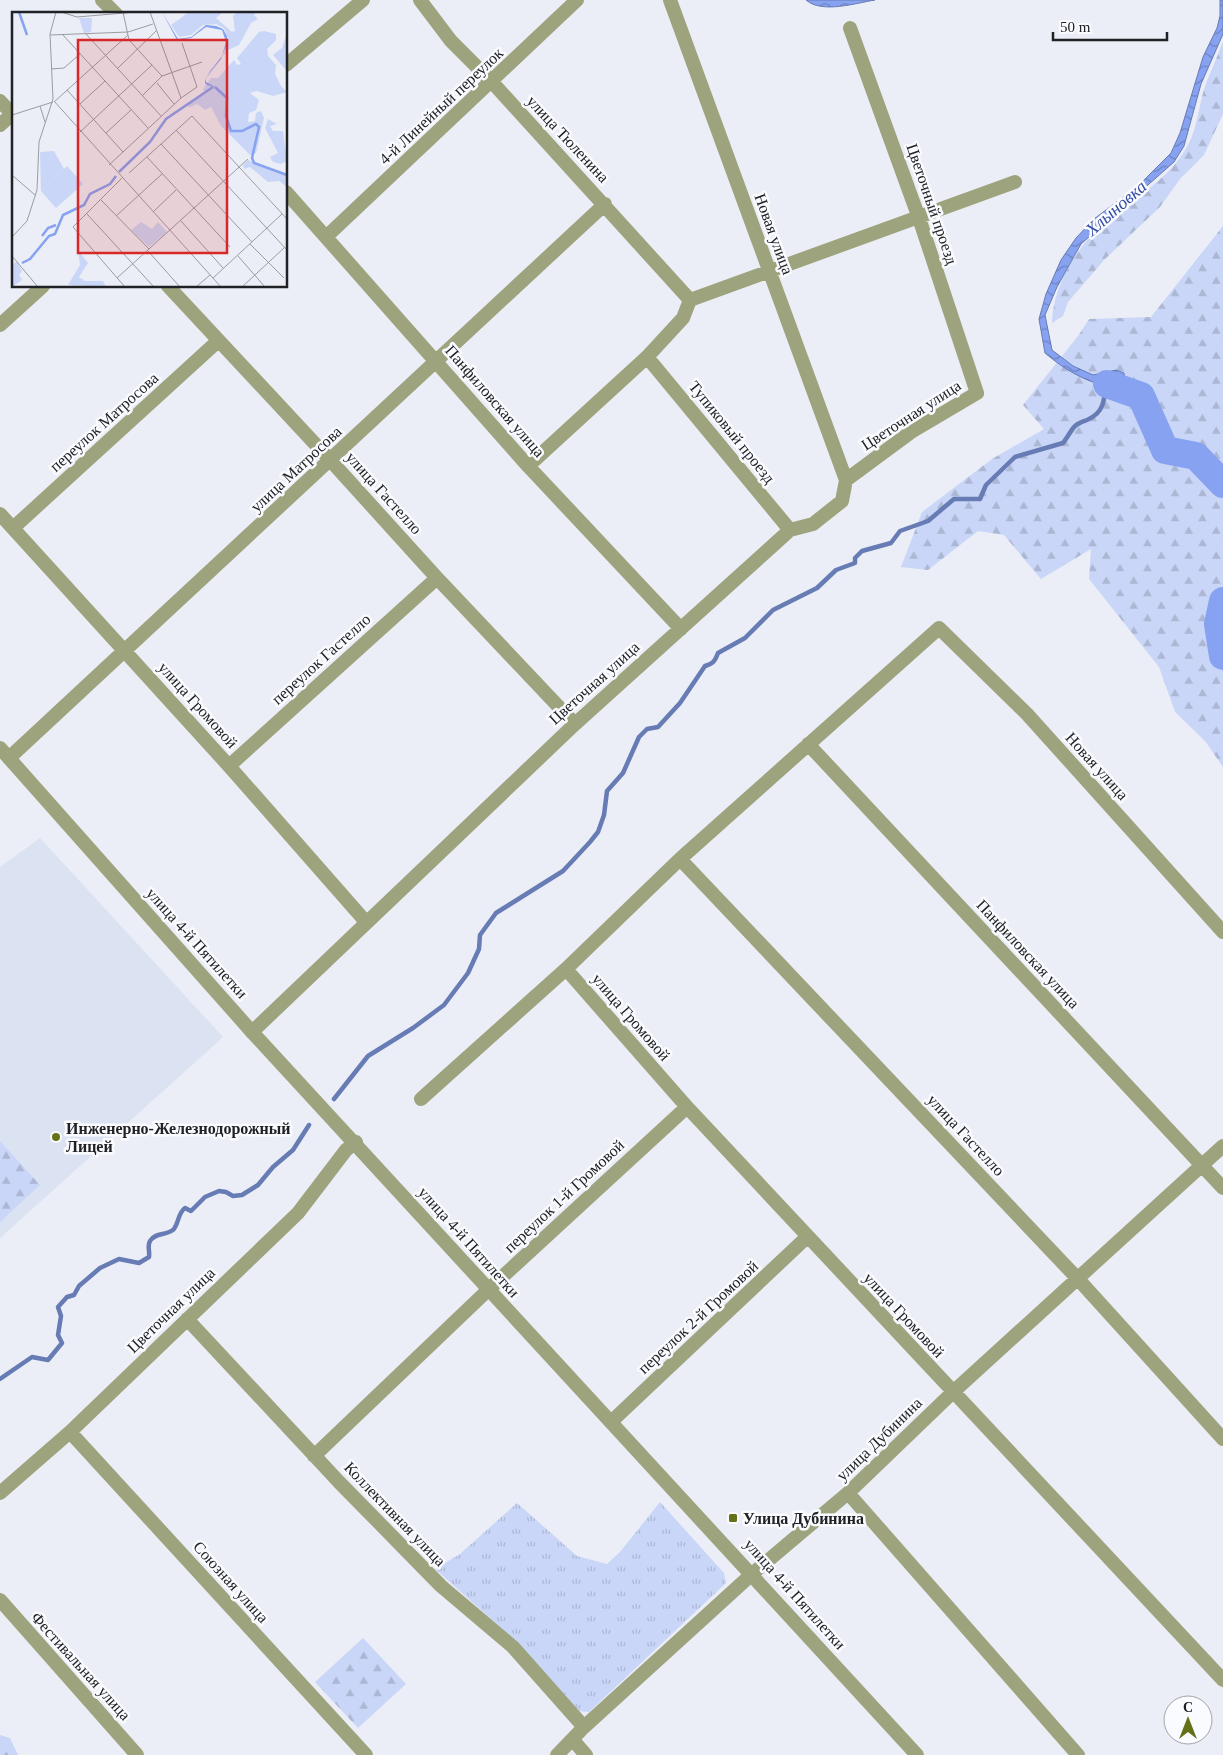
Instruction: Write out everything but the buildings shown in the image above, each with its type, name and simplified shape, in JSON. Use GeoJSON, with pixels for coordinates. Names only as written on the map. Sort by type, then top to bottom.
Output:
{"type":"FeatureCollection","features":[{"type":"Feature","properties":{"kind":"street"},"geometry":{"type":"LineString","coordinates":[[102,0],[114,12]]}},
{"type":"Feature","properties":{"kind":"street"},"geometry":{"type":"LineString","coordinates":[[288,63],[363,0]]}},
{"type":"Feature","properties":{"kind":"street","name":"улица Тюленина"},"geometry":{"type":"LineString","coordinates":[[420,0],[451,41],[492,82],[605,204],[690,300]]}},
{"type":"Feature","properties":{"kind":"street","name":"4-й Линейный переулок"},"geometry":{"type":"LineString","coordinates":[[327,236],[577,0]]}},
{"type":"Feature","properties":{"kind":"street","name":"Новая улица"},"geometry":{"type":"LineString","coordinates":[[670,0],[846,480]]}},
{"type":"Feature","properties":{"kind":"street","name":"Цветочный проезд"},"geometry":{"type":"LineString","coordinates":[[850,28],[919,218],[977,393]]}},
{"type":"Feature","properties":{"kind":"street"},"geometry":{"type":"LineString","coordinates":[[0,101],[12,114]]}},
{"type":"Feature","properties":{"kind":"street"},"geometry":{"type":"LineString","coordinates":[[0,125],[12,116]]}},
{"type":"Feature","properties":{"kind":"street"},"geometry":{"type":"LineString","coordinates":[[528,466],[647,357],[683,318],[690,300],[1015,182]]}},
{"type":"Feature","properties":{"kind":"street","name":"Панфиловская улица"},"geometry":{"type":"LineString","coordinates":[[288,194],[327,236],[528,466],[681,630]]}},
{"type":"Feature","properties":{"kind":"street","name":"улица Матросова"},"geometry":{"type":"LineString","coordinates":[[5,753],[125,650],[331,461],[605,204]]}},
{"type":"Feature","properties":{"kind":"street"},"geometry":{"type":"LineString","coordinates":[[0,325],[41,288]]}},
{"type":"Feature","properties":{"kind":"street","name":"улица Гастелло"},"geometry":{"type":"LineString","coordinates":[[170,288],[437,578],[575,724]]}},
{"type":"Feature","properties":{"kind":"street","name":"переулок Матросова"},"geometry":{"type":"LineString","coordinates":[[14,528],[218,341]]}},
{"type":"Feature","properties":{"kind":"street","name":"Тупиковый проезд"},"geometry":{"type":"LineString","coordinates":[[647,357],[790,530]]}},
{"type":"Feature","properties":{"kind":"street","name":"Цветочная улица"},"geometry":{"type":"LineString","coordinates":[[252,1032],[575,724],[790,530],[813,524],[842,500],[846,480],[910,432],[977,393]]}},
{"type":"Feature","properties":{"kind":"street","name":"улица Громовой"},"geometry":{"type":"LineString","coordinates":[[0,514],[125,650],[366,922]]}},
{"type":"Feature","properties":{"kind":"street","name":"переулок Гастелло"},"geometry":{"type":"LineString","coordinates":[[229,766],[437,578]]}},
{"type":"Feature","properties":{"kind":"street","name":"Новая улица"},"geometry":{"type":"LineString","coordinates":[[808,744],[939,628],[1027,714],[1223,932]]}},
{"type":"Feature","properties":{"kind":"street"},"geometry":{"type":"LineString","coordinates":[[421,1099],[566,969],[680,859],[808,744]]}},
{"type":"Feature","properties":{"kind":"street","name":"Панфиловская улица"},"geometry":{"type":"LineString","coordinates":[[808,744],[1223,1188]]}},
{"type":"Feature","properties":{"kind":"street","name":"улица 4-й Пятилетки"},"geometry":{"type":"LineString","coordinates":[[5,753],[252,1032],[356,1142],[488,1290],[612,1421],[917,1755]]}},
{"type":"Feature","properties":{"kind":"street","name":"улица Гастелло"},"geometry":{"type":"LineString","coordinates":[[680,859],[1078,1279],[1223,1439]]}},
{"type":"Feature","properties":{"kind":"street","name":"улица Громовой"},"geometry":{"type":"LineString","coordinates":[[566,969],[687,1107],[807,1237],[1223,1680]]}},
{"type":"Feature","properties":{"kind":"street","name":"переулок 1-й Громовой"},"geometry":{"type":"LineString","coordinates":[[314,1456],[488,1290],[687,1107]]}},
{"type":"Feature","properties":{"kind":"street","name":"Цветочная улица"},"geometry":{"type":"LineString","coordinates":[[0,1494],[70,1432],[298,1213],[346,1150],[356,1142]]}},
{"type":"Feature","properties":{"kind":"street","name":"улица Дубинина"},"geometry":{"type":"LineString","coordinates":[[557,1755],[584,1727],[752,1574],[848,1493],[952,1393],[1223,1146]]}},
{"type":"Feature","properties":{"kind":"street","name":"переулок 2-й Громовой"},"geometry":{"type":"LineString","coordinates":[[612,1421],[807,1237]]}},
{"type":"Feature","properties":{"kind":"street","name":"Коллективная улица"},"geometry":{"type":"LineString","coordinates":[[186,1319],[314,1456],[441,1586],[513,1647],[584,1727]]}},
{"type":"Feature","properties":{"kind":"street","name":"Союзная улица"},"geometry":{"type":"LineString","coordinates":[[70,1432],[366,1755]]}},
{"type":"Feature","properties":{"kind":"street"},"geometry":{"type":"LineString","coordinates":[[848,1493],[1078,1755]]}},
{"type":"Feature","properties":{"kind":"street","name":"Фестивальная улица"},"geometry":{"type":"LineString","coordinates":[[0,1600],[137,1755]]}},
{"type":"Feature","properties":{"kind":"street"},"geometry":{"type":"LineString","coordinates":[[573,1740],[586,1755]]}},
{"type":"Feature","properties":{"kind":"shaded area","name":"Инженерно-Железнодорожный Лицей"},"geometry":{"type":"Polygon","coordinates":[[[40,838],[223,1037],[0,1238],[0,867],[40,838]]]}},
{"type":"Feature","properties":{"kind":"green space"},"geometry":{"type":"Polygon","coordinates":[[[1223,41],[1223,114],[1204,155],[1180,179],[1160,207],[1104,260],[1068,302],[1063,316],[1052,323],[1057,293],[1070,264],[1079,251],[1089,238],[1111,217],[1164,176],[1173,167],[1188,145],[1194,130],[1206,83],[1223,41]]]}},
{"type":"Feature","properties":{"kind":"green space"},"geometry":{"type":"Polygon","coordinates":[[[1223,226],[1223,767],[1205,741],[1175,712],[1159,667],[1089,579],[1091,549],[1041,579],[1004,535],[978,531],[928,570],[901,567],[922,512],[992,459],[1044,429],[1023,405],[1078,336],[1089,319],[1151,317],[1223,226]]]}},
{"type":"Feature","properties":{"kind":"green space"},"geometry":{"type":"Polygon","coordinates":[[[0,1141],[40,1185],[0,1222],[0,1141]]]}},
{"type":"Feature","properties":{"kind":"green space"},"geometry":{"type":"Polygon","coordinates":[[[660,1502],[724,1573],[726,1583],[589,1712],[579,1711],[517,1642],[435,1569],[460,1554],[517,1503],[577,1556],[607,1564],[620,1552],[660,1502]]]}},
{"type":"Feature","properties":{"kind":"green space"},"geometry":{"type":"Polygon","coordinates":[[[363,1638],[406,1684],[358,1728],[315,1682],[363,1638]]]}},
{"type":"Feature","properties":{"kind":"green space"},"geometry":{"type":"Polygon","coordinates":[[[0,1735],[10,1738],[18,1755],[0,1755],[0,1735]]]}},
{"type":"Feature","properties":{"kind":"water"},"geometry":{"type":"Polygon","coordinates":[[[806,0],[875,0],[830,7],[813,4],[806,0]]]}},
{"type":"Feature","properties":{"kind":"water"},"geometry":{"type":"Polygon","coordinates":[[[1220,0],[1223,0],[1223,34],[1201,84],[1184,146],[1174,162],[1081,244],[1057,287],[1045,315],[1052,350],[1073,366],[1093,375],[1116,370],[1124,373],[1125,381],[1121,383],[1141,396],[1110,391],[1108,387],[1082,378],[1045,353],[1039,319],[1046,294],[1061,260],[1076,238],[1094,219],[1138,186],[1171,153],[1180,133],[1203,57],[1217,28],[1220,16],[1220,0]]]}},
{"type":"Feature","properties":{"kind":"waterway"},"geometry":{"type":"LineString","coordinates":[[334,1099],[368,1056],[413,1028],[444,1005],[468,973],[479,949],[480,935],[496,913],[563,871],[590,842],[598,832],[604,815],[607,791],[623,773],[639,737],[647,729],[658,727],[680,703],[705,666],[713,662],[718,653],[745,638],[773,610],[817,588],[836,570],[855,563],[855,558],[862,551],[891,543],[900,531],[928,521],[954,499],[980,499],[986,485],[1015,457],[1063,443],[1076,426],[1097,414],[1104,400],[1105,384]]}},
{"type":"Feature","properties":{"kind":"waterway","name":"Хлыновка"},"geometry":{"type":"LineString","coordinates":[[1107,384],[1141,396],[1165,450],[1196,456],[1223,484]]}},
{"type":"Feature","properties":{"kind":"waterway","name":"Хлыновка"},"geometry":{"type":"LineString","coordinates":[[1223,601],[1218,624],[1223,656]]}},
{"type":"Feature","properties":{"kind":"waterway"},"geometry":{"type":"LineString","coordinates":[[0,1379],[32,1357],[48,1360],[62,1343],[58,1335],[61,1316],[58,1307],[67,1297],[74,1295],[79,1286],[100,1268],[119,1259],[139,1263],[149,1257],[149,1245],[152,1238],[174,1229],[183,1210],[185,1208],[191,1211],[205,1197],[219,1191],[233,1196],[242,1195],[258,1185],[273,1167],[293,1150],[309,1125]]}},
{"type":"Feature","properties":{"kind":"place","name":"Инженерно-Железнодорожный Лицей"},"geometry":{"type":"Point","coordinates":[56,1137]}},
{"type":"Feature","properties":{"kind":"place","name":"Улица Дубинина"},"geometry":{"type":"Point","coordinates":[733,1518]}}]}
